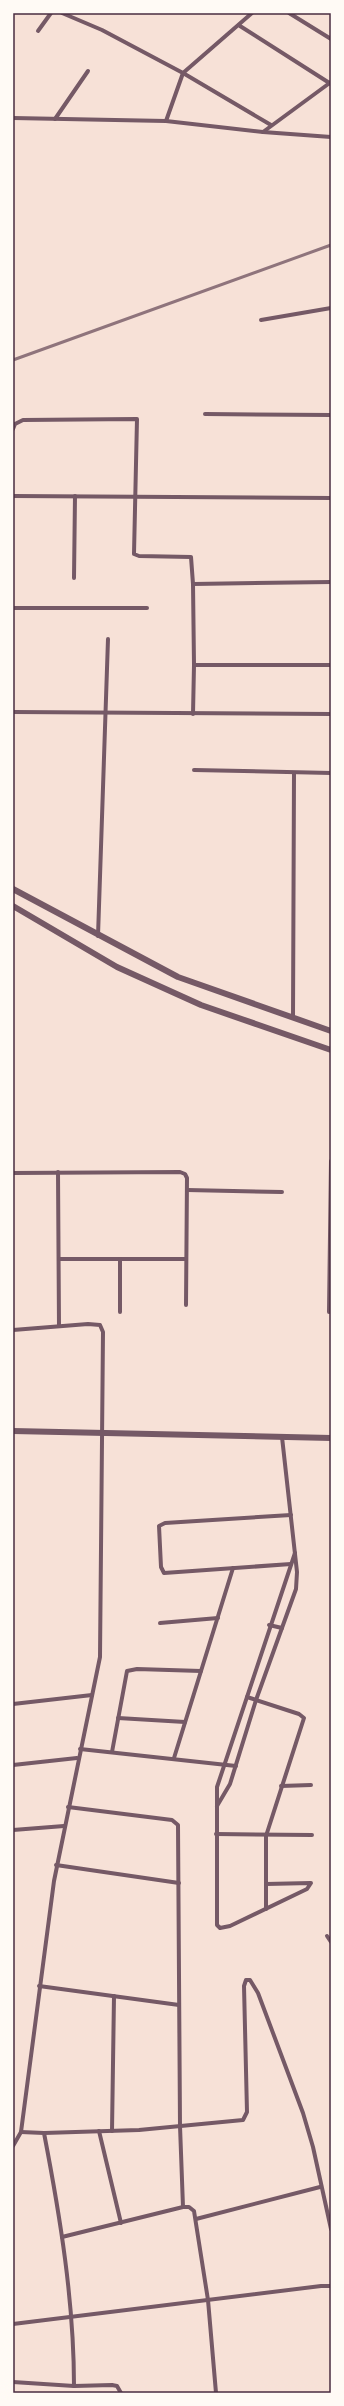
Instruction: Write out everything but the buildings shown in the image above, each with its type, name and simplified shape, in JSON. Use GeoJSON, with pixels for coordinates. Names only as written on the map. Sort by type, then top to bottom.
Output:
{"type":"FeatureCollection","features":[{"type":"Feature","properties":{"kind":"street"},"geometry":{"type":"LineString","coordinates":[[38,30],[51,13]]}},
{"type":"Feature","properties":{"kind":"street"},"geometry":{"type":"LineString","coordinates":[[62,13],[102,30],[183,73],[271,125]]}},
{"type":"Feature","properties":{"kind":"street"},"geometry":{"type":"LineString","coordinates":[[166,121],[183,73],[240,26],[252,13]]}},
{"type":"Feature","properties":{"kind":"street"},"geometry":{"type":"LineString","coordinates":[[289,13],[331,39]]}},
{"type":"Feature","properties":{"kind":"street"},"geometry":{"type":"LineString","coordinates":[[240,26],[330,83],[263,132]]}},
{"type":"Feature","properties":{"kind":"street"},"geometry":{"type":"LineString","coordinates":[[55,120],[88,71]]}},
{"type":"Feature","properties":{"kind":"street"},"geometry":{"type":"LineString","coordinates":[[13,118],[166,121],[263,132],[331,137]]}},
{"type":"Feature","properties":{"kind":"street"},"geometry":{"type":"LineString","coordinates":[[261,320],[331,308]]}},
{"type":"Feature","properties":{"kind":"street"},"geometry":{"type":"LineString","coordinates":[[204,414],[331,415]]}},
{"type":"Feature","properties":{"kind":"street"},"geometry":{"type":"LineString","coordinates":[[13,429],[15,424],[23,420],[137,419],[134,497],[134,554],[139,556],[191,557],[193,584],[193,714]]}},
{"type":"Feature","properties":{"kind":"street"},"geometry":{"type":"LineString","coordinates":[[13,496],[331,498]]}},
{"type":"Feature","properties":{"kind":"street"},"geometry":{"type":"LineString","coordinates":[[74,578],[76,496]]}},
{"type":"Feature","properties":{"kind":"street"},"geometry":{"type":"LineString","coordinates":[[193,584],[331,582]]}},
{"type":"Feature","properties":{"kind":"street"},"geometry":{"type":"LineString","coordinates":[[13,608],[147,608]]}},
{"type":"Feature","properties":{"kind":"street"},"geometry":{"type":"LineString","coordinates":[[98,936],[107,714],[108,639]]}},
{"type":"Feature","properties":{"kind":"street"},"geometry":{"type":"LineString","coordinates":[[194,665],[331,665]]}},
{"type":"Feature","properties":{"kind":"street"},"geometry":{"type":"LineString","coordinates":[[13,712],[107,714],[331,714]]}},
{"type":"Feature","properties":{"kind":"street"},"geometry":{"type":"LineString","coordinates":[[194,770],[331,773]]}},
{"type":"Feature","properties":{"kind":"street"},"geometry":{"type":"LineString","coordinates":[[293,1017],[294,773]]}},
{"type":"Feature","properties":{"kind":"street"},"geometry":{"type":"LineString","coordinates":[[13,889],[98,936],[178,977],[331,1031]]}},
{"type":"Feature","properties":{"kind":"street"},"geometry":{"type":"LineString","coordinates":[[13,906],[117,966],[201,1005],[331,1050]]}},
{"type":"Feature","properties":{"kind":"street"},"geometry":{"type":"LineString","coordinates":[[329,1312],[331,1161]]}},
{"type":"Feature","properties":{"kind":"street"},"geometry":{"type":"LineString","coordinates":[[58,1172],[59,1326]]}},
{"type":"Feature","properties":{"kind":"street"},"geometry":{"type":"LineString","coordinates":[[13,1173],[180,1172],[185,1174],[188,1178],[186,1305]]}},
{"type":"Feature","properties":{"kind":"street"},"geometry":{"type":"LineString","coordinates":[[187,1190],[282,1192]]}},
{"type":"Feature","properties":{"kind":"street"},"geometry":{"type":"LineString","coordinates":[[59,1259],[186,1259]]}},
{"type":"Feature","properties":{"kind":"street"},"geometry":{"type":"LineString","coordinates":[[120,1259],[120,1312]]}},
{"type":"Feature","properties":{"kind":"street"},"geometry":{"type":"LineString","coordinates":[[13,1330],[95,1324],[100,1326],[103,1332],[104,1434],[100,1647],[92,1696],[56,1865],[21,2132],[13,2146]]}},
{"type":"Feature","properties":{"kind":"street"},"geometry":{"type":"LineString","coordinates":[[13,1431],[331,1438]]}},
{"type":"Feature","properties":{"kind":"street"},"geometry":{"type":"LineString","coordinates":[[217,1806],[230,1784],[256,1700],[296,1585],[282,1437]]}},
{"type":"Feature","properties":{"kind":"street"},"geometry":{"type":"LineString","coordinates":[[290,1515],[165,1523],[159,1526],[160,1568],[164,1573],[290,1564]]}},
{"type":"Feature","properties":{"kind":"street"},"geometry":{"type":"LineString","coordinates":[[266,1884],[311,1883],[307,1889],[230,1926],[220,1928],[217,1925],[217,1787],[269,1625],[294,1553]]}},
{"type":"Feature","properties":{"kind":"street"},"geometry":{"type":"LineString","coordinates":[[174,1758],[233,1568]]}},
{"type":"Feature","properties":{"kind":"street"},"geometry":{"type":"LineString","coordinates":[[160,1622],[218,1618]]}},
{"type":"Feature","properties":{"kind":"street"},"geometry":{"type":"LineString","coordinates":[[269,1625],[282,1628]]}},
{"type":"Feature","properties":{"kind":"street"},"geometry":{"type":"LineString","coordinates":[[112,1752],[125,1674],[130,1669],[201,1671]]}},
{"type":"Feature","properties":{"kind":"street"},"geometry":{"type":"LineString","coordinates":[[13,1704],[92,1696]]}},
{"type":"Feature","properties":{"kind":"street"},"geometry":{"type":"LineString","coordinates":[[247,1697],[298,1714],[304,1718],[266,1836],[266,1909]]}},
{"type":"Feature","properties":{"kind":"street"},"geometry":{"type":"LineString","coordinates":[[118,1718],[185,1722]]}},
{"type":"Feature","properties":{"kind":"street"},"geometry":{"type":"LineString","coordinates":[[80,1748],[236,1766]]}},
{"type":"Feature","properties":{"kind":"street"},"geometry":{"type":"LineString","coordinates":[[13,1764],[78,1758]]}},
{"type":"Feature","properties":{"kind":"street"},"geometry":{"type":"LineString","coordinates":[[281,1786],[311,1785]]}},
{"type":"Feature","properties":{"kind":"street"},"geometry":{"type":"LineString","coordinates":[[68,1807],[177,1822],[179,1830],[180,2126],[183,2207]]}},
{"type":"Feature","properties":{"kind":"street"},"geometry":{"type":"LineString","coordinates":[[13,1830],[64,1826]]}},
{"type":"Feature","properties":{"kind":"street"},"geometry":{"type":"LineString","coordinates":[[216,1834],[266,1836],[312,1835]]}},
{"type":"Feature","properties":{"kind":"street"},"geometry":{"type":"LineString","coordinates":[[56,1865],[179,1883]]}},
{"type":"Feature","properties":{"kind":"street"},"geometry":{"type":"LineString","coordinates":[[327,1936],[331,1942]]}},
{"type":"Feature","properties":{"kind":"street"},"geometry":{"type":"LineString","coordinates":[[21,2132],[44,2133],[112,2131],[238,2121],[246,2117],[244,1986],[246,1980],[250,1980],[258,1993],[296,2094],[313,2147],[320,2187],[331,2229]]}},
{"type":"Feature","properties":{"kind":"street"},"geometry":{"type":"LineString","coordinates":[[39,1986],[179,2005]]}},
{"type":"Feature","properties":{"kind":"street"},"geometry":{"type":"LineString","coordinates":[[112,2131],[114,1996]]}},
{"type":"Feature","properties":{"kind":"street"},"geometry":{"type":"LineString","coordinates":[[100,2131],[121,2223]]}},
{"type":"Feature","properties":{"kind":"street"},"geometry":{"type":"LineString","coordinates":[[44,2133],[62,2237],[72,2316],[74,2386]]}},
{"type":"Feature","properties":{"kind":"street"},"geometry":{"type":"LineString","coordinates":[[196,2218],[320,2187]]}},
{"type":"Feature","properties":{"kind":"street"},"geometry":{"type":"LineString","coordinates":[[62,2237],[183,2207],[190,2207],[194,2211],[208,2300],[216,2393]]}},
{"type":"Feature","properties":{"kind":"street"},"geometry":{"type":"LineString","coordinates":[[13,2324],[331,2286]]}},
{"type":"Feature","properties":{"kind":"street"},"geometry":{"type":"LineString","coordinates":[[13,2382],[74,2386],[112,2385],[117,2386],[121,2393]]}},
{"type":"Feature","properties":{"kind":"railway"},"geometry":{"type":"LineString","coordinates":[[13,360],[331,245]]}}]}
